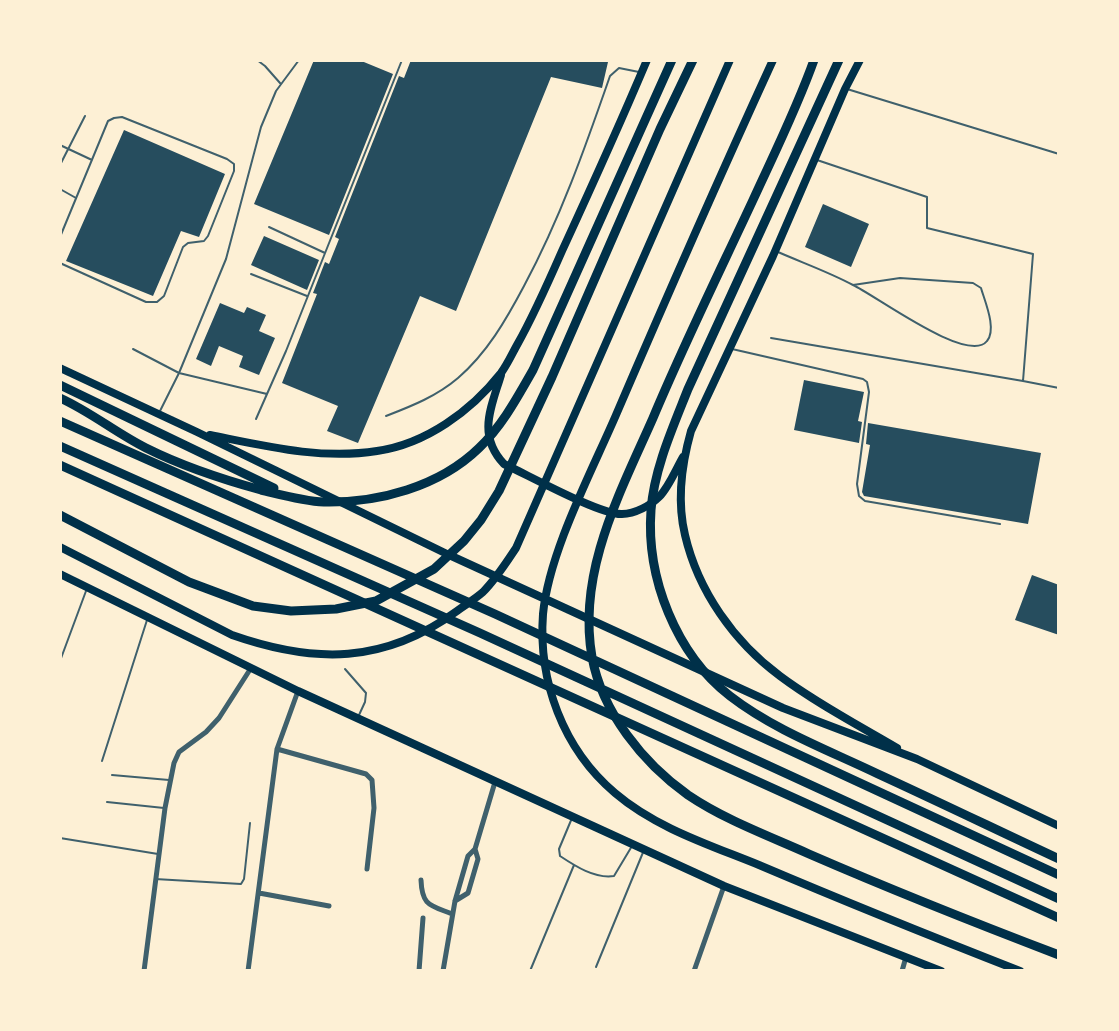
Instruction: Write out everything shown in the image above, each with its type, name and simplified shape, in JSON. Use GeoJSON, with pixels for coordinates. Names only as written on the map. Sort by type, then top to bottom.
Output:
{"type":"FeatureCollection","features":[{"type":"Feature","properties":{"kind":"highway"},"geometry":{"type":"LineString","coordinates":[[60,398],[88,412],[132,441],[181,465],[301,500],[322,502],[377,498],[422,484],[460,464],[493,433],[508,414],[533,370],[672,60]]}},
{"type":"Feature","properties":{"kind":"highway"},"geometry":{"type":"LineString","coordinates":[[60,515],[189,582],[253,606],[291,611],[336,609],[376,601],[434,569],[464,541],[481,520],[499,491],[655,140],[693,60]]}},
{"type":"Feature","properties":{"kind":"highway"},"geometry":{"type":"LineString","coordinates":[[814,60],[788,124],[672,374],[606,524],[595,564],[591,595],[592,655],[598,680],[622,728],[642,752],[666,778],[700,802],[755,830],[907,896],[1059,955]]}},
{"type":"Feature","properties":{"kind":"highway"},"geometry":{"type":"LineString","coordinates":[[839,60],[688,389],[673,429],[660,466],[651,509],[651,543],[656,576],[665,604],[691,652],[711,679],[750,710],[805,739],[1059,859]]}},
{"type":"Feature","properties":{"kind":"highway"},"geometry":{"type":"LineString","coordinates":[[60,385],[225,466],[301,500]]}},
{"type":"Feature","properties":{"kind":"highway"},"geometry":{"type":"LineString","coordinates":[[60,419],[484,609],[1059,874]]}},
{"type":"Feature","properties":{"kind":"highway"},"geometry":{"type":"LineString","coordinates":[[60,446],[480,633],[1059,899]]}},
{"type":"Feature","properties":{"kind":"highway"},"geometry":{"type":"LineString","coordinates":[[60,465],[1059,918]]}},
{"type":"Feature","properties":{"kind":"main road"},"geometry":{"type":"LineString","coordinates":[[647,60],[534,316],[502,372],[490,411],[488,428],[493,452],[504,464],[598,508],[622,514],[638,510],[660,496],[685,453]]}},
{"type":"Feature","properties":{"kind":"main road"},"geometry":{"type":"LineString","coordinates":[[61,547],[232,635],[262,646],[316,655],[348,655],[374,650],[434,628],[482,592],[516,548],[730,60]]}},
{"type":"Feature","properties":{"kind":"main road"},"geometry":{"type":"LineString","coordinates":[[773,60],[699,222],[560,548],[549,580],[543,614],[543,658],[552,701],[565,731],[586,763],[613,791],[640,812],[668,827],[1020,971]]}},
{"type":"Feature","properties":{"kind":"main road"},"geometry":{"type":"LineString","coordinates":[[860,60],[844,89],[775,251],[691,431],[685,453],[682,485],[685,535],[700,580],[722,617],[746,647],[779,675],[813,698],[916,759]]}},
{"type":"Feature","properties":{"kind":"main road"},"geometry":{"type":"LineString","coordinates":[[60,368],[447,554],[772,703],[916,759],[1059,826]]}},
{"type":"Feature","properties":{"kind":"main road"},"geometry":{"type":"LineString","coordinates":[[197,432],[274,448],[312,453],[346,454],[378,451],[409,442],[450,421],[476,400],[502,372]]}},
{"type":"Feature","properties":{"kind":"main road"},"geometry":{"type":"LineString","coordinates":[[60,574],[298,691],[572,818],[724,886],[941,971]]}},
{"type":"Feature","properties":{"kind":"street"},"geometry":{"type":"LineString","coordinates":[[144,971],[165,808],[170,780],[179,752],[206,732],[219,718],[250,668]]}},
{"type":"Feature","properties":{"kind":"street"},"geometry":{"type":"LineString","coordinates":[[248,971],[277,748],[298,691]]}},
{"type":"Feature","properties":{"kind":"street"},"geometry":{"type":"LineString","coordinates":[[277,748],[366,774],[372,780],[374,808],[368,869]]}},
{"type":"Feature","properties":{"kind":"street"},"geometry":{"type":"LineString","coordinates":[[443,971],[455,901],[468,856],[475,849],[495,782]]}},
{"type":"Feature","properties":{"kind":"street"},"geometry":{"type":"LineString","coordinates":[[455,901],[468,893],[478,859],[475,849]]}},
{"type":"Feature","properties":{"kind":"street"},"geometry":{"type":"LineString","coordinates":[[421,880],[421,893],[428,904],[452,914]]}},
{"type":"Feature","properties":{"kind":"street"},"geometry":{"type":"LineString","coordinates":[[694,971],[724,886]]}},
{"type":"Feature","properties":{"kind":"street"},"geometry":{"type":"LineString","coordinates":[[259,893],[329,906]]}},
{"type":"Feature","properties":{"kind":"street"},"geometry":{"type":"LineString","coordinates":[[419,971],[423,918]]}},
{"type":"Feature","properties":{"kind":"street"},"geometry":{"type":"LineString","coordinates":[[902,971],[906,957]]}},
{"type":"Feature","properties":{"kind":"lane"},"geometry":{"type":"LineString","coordinates":[[257,60],[266,66],[281,84]]}},
{"type":"Feature","properties":{"kind":"lane"},"geometry":{"type":"LineString","coordinates":[[159,414],[179,373],[226,259],[261,127],[276,91],[299,60]]}},
{"type":"Feature","properties":{"kind":"lane"},"geometry":{"type":"LineString","coordinates":[[256,419],[308,297],[402,60]]}},
{"type":"Feature","properties":{"kind":"lane"},"geometry":{"type":"LineString","coordinates":[[386,416],[418,404],[457,380],[501,328],[554,228],[610,76],[619,68],[642,72]]}},
{"type":"Feature","properties":{"kind":"lane"},"geometry":{"type":"LineString","coordinates":[[844,89],[1059,154]]}},
{"type":"Feature","properties":{"kind":"lane"},"geometry":{"type":"LineString","coordinates":[[60,165],[85,116]]}},
{"type":"Feature","properties":{"kind":"lane"},"geometry":{"type":"LineString","coordinates":[[60,237],[108,121],[114,118],[122,117],[227,159],[234,164],[234,171],[208,236],[204,241],[188,243],[183,247],[164,296],[157,302],[146,302],[60,263]]}},
{"type":"Feature","properties":{"kind":"lane"},"geometry":{"type":"LineString","coordinates":[[60,145],[92,160]]}},
{"type":"Feature","properties":{"kind":"lane"},"geometry":{"type":"LineString","coordinates":[[814,159],[927,197],[927,228],[1033,254],[1023,381]]}},
{"type":"Feature","properties":{"kind":"lane"},"geometry":{"type":"LineString","coordinates":[[60,189],[76,198]]}},
{"type":"Feature","properties":{"kind":"lane"},"geometry":{"type":"LineString","coordinates":[[268,227],[325,253]]}},
{"type":"Feature","properties":{"kind":"lane"},"geometry":{"type":"LineString","coordinates":[[775,251],[853,285],[922,328],[946,340],[980,346],[986,343],[990,335],[991,326],[981,288],[973,282],[900,278],[853,285]]}},
{"type":"Feature","properties":{"kind":"lane"},"geometry":{"type":"LineString","coordinates":[[251,274],[308,297]]}},
{"type":"Feature","properties":{"kind":"lane"},"geometry":{"type":"LineString","coordinates":[[771,338],[1059,388]]}},
{"type":"Feature","properties":{"kind":"lane"},"geometry":{"type":"LineString","coordinates":[[729,348],[863,379],[867,382],[869,392],[857,484],[859,496],[865,501],[1000,524]]}},
{"type":"Feature","properties":{"kind":"lane"},"geometry":{"type":"LineString","coordinates":[[133,349],[179,373],[267,394]]}},
{"type":"Feature","properties":{"kind":"lane"},"geometry":{"type":"LineString","coordinates":[[60,662],[87,588]]}},
{"type":"Feature","properties":{"kind":"lane"},"geometry":{"type":"LineString","coordinates":[[102,761],[148,617]]}},
{"type":"Feature","properties":{"kind":"lane"},"geometry":{"type":"LineString","coordinates":[[345,669],[366,693],[358,718]]}},
{"type":"Feature","properties":{"kind":"lane"},"geometry":{"type":"LineString","coordinates":[[112,775],[170,780]]}},
{"type":"Feature","properties":{"kind":"lane"},"geometry":{"type":"LineString","coordinates":[[107,802],[165,808]]}},
{"type":"Feature","properties":{"kind":"lane"},"geometry":{"type":"LineString","coordinates":[[572,818],[560,849],[560,856],[598,876],[614,876],[633,845]]}},
{"type":"Feature","properties":{"kind":"lane"},"geometry":{"type":"LineString","coordinates":[[156,879],[241,884],[244,879],[250,823]]}},
{"type":"Feature","properties":{"kind":"lane"},"geometry":{"type":"LineString","coordinates":[[60,838],[159,854]]}},
{"type":"Feature","properties":{"kind":"lane"},"geometry":{"type":"LineString","coordinates":[[596,967],[644,850]]}},
{"type":"Feature","properties":{"kind":"lane"},"geometry":{"type":"LineString","coordinates":[[530,971],[574,865]]}},
{"type":"Feature","properties":{"kind":"building"},"geometry":{"type":"Polygon","coordinates":[[[314,60],[359,60],[393,74],[329,235],[254,204],[314,60]]]}},
{"type":"Feature","properties":{"kind":"building"},"geometry":{"type":"Polygon","coordinates":[[[411,60],[598,60],[608,62],[602,88],[551,77],[456,311],[420,296],[358,443],[327,431],[338,406],[282,383],[317,294],[313,293],[325,262],[329,264],[339,239],[335,237],[399,76],[404,78],[411,60]]]}},
{"type":"Feature","properties":{"kind":"building"},"geometry":{"type":"Polygon","coordinates":[[[124,130],[225,174],[199,237],[181,231],[153,296],[66,261],[124,130]]]}},
{"type":"Feature","properties":{"kind":"building"},"geometry":{"type":"Polygon","coordinates":[[[823,204],[869,224],[851,267],[805,247],[823,204]]]}},
{"type":"Feature","properties":{"kind":"building"},"geometry":{"type":"Polygon","coordinates":[[[264,236],[319,260],[307,290],[251,265],[264,236]]]}},
{"type":"Feature","properties":{"kind":"building"},"geometry":{"type":"Polygon","coordinates":[[[220,303],[244,313],[247,307],[266,315],[259,331],[275,338],[259,375],[239,367],[243,356],[219,346],[211,366],[196,359],[220,303]]]}},
{"type":"Feature","properties":{"kind":"building"},"geometry":{"type":"Polygon","coordinates":[[[804,380],[864,392],[858,421],[862,422],[859,443],[794,430],[804,380]]]}},
{"type":"Feature","properties":{"kind":"building"},"geometry":{"type":"Polygon","coordinates":[[[868,423],[1041,453],[1028,524],[864,496],[862,492],[870,445],[866,444],[868,423]]]}},
{"type":"Feature","properties":{"kind":"building"},"geometry":{"type":"Polygon","coordinates":[[[1032,575],[1059,585],[1059,635],[1015,620],[1032,575]]]}}]}
